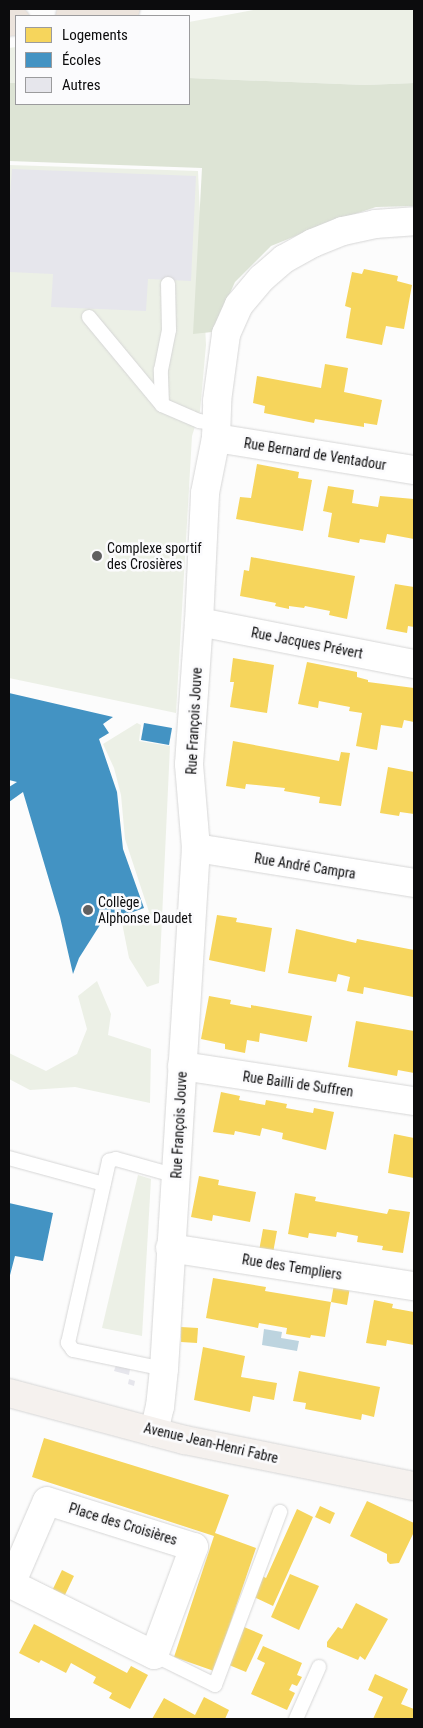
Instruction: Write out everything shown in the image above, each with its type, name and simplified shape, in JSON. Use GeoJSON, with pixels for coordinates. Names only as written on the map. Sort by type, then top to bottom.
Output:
{"type":"FeatureCollection","features":[{"type":"Feature","properties":{"kind":"main road"},"geometry":{"type":"LineString","coordinates":[[78,15],[126,9]]}},
{"type":"Feature","properties":{"kind":"main road","name":"Avenue Jean-Henri Fabre"},"geometry":{"type":"LineString","coordinates":[[9,1393],[184,1440],[414,1486]]}},
{"type":"Feature","properties":{"kind":"street","name":"Rue François Jouve"},"geometry":{"type":"LineString","coordinates":[[154,1432],[160,1407],[164,1369],[196,848],[189,764],[200,622],[205,492],[216,431],[226,334],[239,305],[262,278],[284,259],[313,243],[343,231],[375,224],[414,221]]}},
{"type":"Feature","properties":{"kind":"street","name":"Rue Bernard de Ventadour"},"geometry":{"type":"LineString","coordinates":[[216,431],[414,470]]}},
{"type":"Feature","properties":{"kind":"street","name":"Rue Jacques Prévert"},"geometry":{"type":"LineString","coordinates":[[200,622],[414,664]]}},
{"type":"Feature","properties":{"kind":"street","name":"Rue André Campra"},"geometry":{"type":"LineString","coordinates":[[196,848],[414,883]]}},
{"type":"Feature","properties":{"kind":"street","name":"Rue Bailli de Suffren"},"geometry":{"type":"LineString","coordinates":[[182,1066],[414,1101]]}},
{"type":"Feature","properties":{"kind":"street","name":"Rue des Templiers"},"geometry":{"type":"LineString","coordinates":[[170,1248],[414,1286]]}},
{"type":"Feature","properties":{"kind":"street","name":"Place des Croisières"},"geometry":{"type":"LineString","coordinates":[[47,1501],[194,1547],[154,1655],[9,1584],[47,1501]]}},
{"type":"Feature","properties":{"kind":"lane"},"geometry":{"type":"LineString","coordinates":[[162,405],[161,370],[170,330],[168,284]]}},
{"type":"Feature","properties":{"kind":"lane"},"geometry":{"type":"LineString","coordinates":[[89,317],[162,405],[199,421],[216,431]]}},
{"type":"Feature","properties":{"kind":"lane"},"geometry":{"type":"LineString","coordinates":[[9,1158],[104,1184]]}},
{"type":"Feature","properties":{"kind":"lane"},"geometry":{"type":"LineString","coordinates":[[164,1369],[73,1350],[68,1343],[109,1161],[116,1159],[176,1176]]}},
{"type":"Feature","properties":{"kind":"lane"},"geometry":{"type":"LineString","coordinates":[[154,1655],[214,1685],[280,1512]]}},
{"type":"Feature","properties":{"kind":"lane"},"geometry":{"type":"LineString","coordinates":[[296,1719],[319,1668]]}},
{"type":"Feature","properties":{"kind":"shaded area"},"geometry":{"type":"Polygon","coordinates":[[[258,9],[414,9],[414,83],[365,85],[190,78],[190,22],[258,9]]]}},
{"type":"Feature","properties":{"kind":"shaded area"},"geometry":{"type":"Polygon","coordinates":[[[15,47],[15,83],[9,83],[9,48],[15,47]]]}},
{"type":"Feature","properties":{"kind":"shaded area","name":"Complexe sportif des Crosières"},"geometry":{"type":"Polygon","coordinates":[[[9,165],[198,171],[206,345],[200,411],[192,436],[176,713],[9,678],[9,165]]]}},
{"type":"Feature","properties":{"kind":"shaded area"},"geometry":{"type":"Polygon","coordinates":[[[137,723],[141,725],[139,741],[170,746],[159,983],[147,987],[129,958],[122,923],[149,912],[125,839],[121,795],[114,768],[103,744],[137,723]]]}},
{"type":"Feature","properties":{"kind":"shaded area"},"geometry":{"type":"Polygon","coordinates":[[[97,981],[111,1014],[108,1035],[151,1049],[150,1103],[75,1087],[30,1090],[9,1079],[9,1053],[46,1071],[77,1054],[87,1029],[78,996],[97,981]]]}},
{"type":"Feature","properties":{"kind":"shaded area"},"geometry":{"type":"Polygon","coordinates":[[[138,1175],[151,1179],[142,1336],[102,1328],[138,1175]]]}},
{"type":"Feature","properties":{"kind":"green space"},"geometry":{"type":"Polygon","coordinates":[[[190,78],[365,85],[414,83],[414,206],[376,207],[325,224],[271,246],[235,282],[212,332],[193,334],[202,168],[9,161],[9,83],[15,83],[15,105],[190,105],[190,78]]]}},
{"type":"Feature","properties":{"kind":"water"},"geometry":{"type":"Polygon","coordinates":[[[264,1329],[282,1332],[281,1338],[299,1341],[297,1351],[262,1345],[264,1329]]]}},
{"type":"Feature","properties":{"kind":"building: Logements"},"geometry":{"type":"Polygon","coordinates":[[[364,269],[398,276],[397,281],[412,285],[404,329],[386,326],[382,345],[346,338],[351,308],[345,306],[352,272],[362,274],[364,269]]]}},
{"type":"Feature","properties":{"kind":"building: Logements"},"geometry":{"type":"Polygon","coordinates":[[[325,364],[348,368],[344,392],[382,400],[377,425],[364,423],[364,427],[315,419],[314,423],[264,413],[265,406],[253,403],[257,376],[321,388],[325,364]]]}},
{"type":"Feature","properties":{"kind":"building: Logements"},"geometry":{"type":"Polygon","coordinates":[[[257,464],[299,472],[298,478],[312,480],[303,531],[236,519],[240,497],[251,498],[257,464]]]}},
{"type":"Feature","properties":{"kind":"building: Logements"},"geometry":{"type":"Polygon","coordinates":[[[328,486],[354,490],[352,503],[378,507],[380,496],[414,499],[414,539],[387,534],[385,543],[360,539],[359,543],[328,537],[332,513],[323,511],[328,486]]]}},
{"type":"Feature","properties":{"kind":"building: Logements"},"geometry":{"type":"Polygon","coordinates":[[[251,557],[355,576],[347,619],[329,615],[330,611],[305,606],[304,608],[289,606],[289,609],[275,606],[276,603],[240,596],[244,570],[249,571],[251,557]]]}},
{"type":"Feature","properties":{"kind":"building: Logements"},"geometry":{"type":"Polygon","coordinates":[[[395,584],[414,587],[414,627],[408,626],[407,633],[386,629],[395,584]]]}},
{"type":"Feature","properties":{"kind":"building: Logements"},"geometry":{"type":"Polygon","coordinates":[[[233,658],[274,665],[267,713],[230,707],[234,682],[230,682],[233,658]]]}},
{"type":"Feature","properties":{"kind":"building: Logements"},"geometry":{"type":"Polygon","coordinates":[[[307,662],[357,672],[357,677],[368,680],[368,682],[414,688],[414,722],[404,720],[402,728],[381,725],[377,750],[356,746],[362,713],[349,711],[350,707],[319,701],[318,708],[298,704],[307,662]]]}},
{"type":"Feature","properties":{"kind":"building: Logements"},"geometry":{"type":"Polygon","coordinates":[[[233,741],[339,761],[341,752],[350,753],[341,806],[319,803],[320,797],[284,791],[285,788],[246,784],[245,789],[226,786],[233,741]]]}},
{"type":"Feature","properties":{"kind":"building: Logements"},"geometry":{"type":"Polygon","coordinates":[[[388,767],[414,772],[414,814],[400,812],[399,816],[380,813],[388,767]]]}},
{"type":"Feature","properties":{"kind":"building: Logements"},"geometry":{"type":"Polygon","coordinates":[[[217,915],[237,918],[236,922],[272,928],[265,972],[209,960],[217,915]]]}},
{"type":"Feature","properties":{"kind":"building: Logements"},"geometry":{"type":"Polygon","coordinates":[[[296,929],[356,943],[357,939],[414,950],[413,997],[364,987],[363,994],[347,991],[350,977],[338,974],[336,982],[288,973],[296,929]]]}},
{"type":"Feature","properties":{"kind":"building: Logements"},"geometry":{"type":"Polygon","coordinates":[[[209,996],[231,1000],[230,1004],[251,1008],[251,1005],[312,1016],[307,1042],[260,1033],[259,1042],[247,1040],[245,1053],[225,1049],[225,1044],[201,1039],[209,996]]]}},
{"type":"Feature","properties":{"kind":"building: Logements"},"geometry":{"type":"Polygon","coordinates":[[[356,1021],[414,1031],[414,1073],[398,1070],[397,1076],[348,1067],[356,1021]]]}},
{"type":"Feature","properties":{"kind":"building: Logements"},"geometry":{"type":"Polygon","coordinates":[[[221,1092],[240,1096],[239,1100],[265,1105],[266,1100],[287,1104],[286,1108],[313,1113],[314,1108],[334,1112],[326,1150],[282,1139],[283,1133],[262,1128],[260,1136],[235,1131],[234,1135],[213,1132],[221,1092]]]}},
{"type":"Feature","properties":{"kind":"building: Logements"},"geometry":{"type":"Polygon","coordinates":[[[394,1134],[414,1138],[414,1178],[388,1173],[394,1134]]]}},
{"type":"Feature","properties":{"kind":"building: Logements"},"geometry":{"type":"Polygon","coordinates":[[[199,1176],[219,1180],[218,1185],[256,1192],[250,1222],[213,1215],[212,1221],[191,1217],[199,1176]]]}},
{"type":"Feature","properties":{"kind":"building: Logements"},"geometry":{"type":"Polygon","coordinates":[[[295,1193],[316,1197],[315,1201],[387,1214],[389,1209],[410,1212],[403,1253],[382,1250],[383,1246],[357,1242],[358,1236],[337,1232],[336,1237],[309,1233],[308,1238],[288,1234],[295,1193]]]}},
{"type":"Feature","properties":{"kind":"building: Logements"},"geometry":{"type":"Polygon","coordinates":[[[263,1229],[277,1231],[273,1253],[259,1251],[263,1229]]]}},
{"type":"Feature","properties":{"kind":"building: Logements"},"geometry":{"type":"Polygon","coordinates":[[[213,1278],[266,1287],[265,1291],[331,1302],[325,1337],[311,1335],[310,1338],[286,1334],[287,1328],[259,1323],[258,1328],[206,1318],[213,1278]]]}},
{"type":"Feature","properties":{"kind":"building: Logements"},"geometry":{"type":"Polygon","coordinates":[[[334,1284],[350,1287],[347,1305],[331,1302],[334,1284]]]}},
{"type":"Feature","properties":{"kind":"building: Logements"},"geometry":{"type":"Polygon","coordinates":[[[374,1300],[393,1304],[392,1308],[414,1312],[414,1345],[387,1340],[386,1346],[366,1343],[374,1300]]]}},
{"type":"Feature","properties":{"kind":"building: Logements"},"geometry":{"type":"Polygon","coordinates":[[[181,1327],[198,1328],[197,1343],[181,1342],[181,1327]]]}},
{"type":"Feature","properties":{"kind":"building: Logements"},"geometry":{"type":"Polygon","coordinates":[[[203,1347],[245,1356],[241,1377],[277,1383],[274,1400],[253,1396],[250,1412],[194,1400],[203,1347]]]}},
{"type":"Feature","properties":{"kind":"building: Logements"},"geometry":{"type":"Polygon","coordinates":[[[299,1371],[380,1387],[374,1417],[362,1414],[361,1420],[305,1409],[306,1403],[293,1401],[299,1371]]]}},
{"type":"Feature","properties":{"kind":"building: Logements"},"geometry":{"type":"Polygon","coordinates":[[[44,1438],[229,1495],[215,1533],[256,1548],[214,1671],[174,1657],[214,1536],[32,1477],[44,1438]]]}},
{"type":"Feature","properties":{"kind":"building: Logements"},"geometry":{"type":"Polygon","coordinates":[[[367,1501],[414,1523],[414,1532],[399,1563],[390,1564],[387,1561],[387,1554],[350,1536],[367,1501]]]}},
{"type":"Feature","properties":{"kind":"building: Logements"},"geometry":{"type":"Polygon","coordinates":[[[320,1506],[335,1513],[330,1524],[315,1517],[320,1506]]]}},
{"type":"Feature","properties":{"kind":"building: Logements"},"geometry":{"type":"Polygon","coordinates":[[[297,1509],[313,1517],[273,1606],[254,1597],[262,1576],[266,1578],[297,1509]]]}},
{"type":"Feature","properties":{"kind":"building: Logements"},"geometry":{"type":"Polygon","coordinates":[[[62,1570],[74,1576],[63,1599],[51,1593],[62,1570]]]}},
{"type":"Feature","properties":{"kind":"building: Logements"},"geometry":{"type":"Polygon","coordinates":[[[290,1574],[319,1586],[299,1630],[271,1617],[290,1574]]]}},
{"type":"Feature","properties":{"kind":"building: Logements"},"geometry":{"type":"Polygon","coordinates":[[[356,1603],[388,1619],[365,1660],[360,1656],[358,1660],[327,1647],[327,1642],[338,1627],[342,1629],[356,1603]]]}},
{"type":"Feature","properties":{"kind":"building: Logements"},"geometry":{"type":"Polygon","coordinates":[[[34,1624],[127,1673],[131,1666],[148,1675],[130,1709],[109,1698],[112,1693],[93,1683],[96,1677],[71,1663],[66,1673],[41,1660],[39,1663],[19,1653],[34,1624]]]}},
{"type":"Feature","properties":{"kind":"building: Logements"},"geometry":{"type":"Polygon","coordinates":[[[244,1627],[263,1635],[246,1672],[229,1665],[244,1627]]]}},
{"type":"Feature","properties":{"kind":"building: Logements"},"geometry":{"type":"Polygon","coordinates":[[[263,1646],[302,1663],[297,1675],[302,1677],[297,1686],[292,1684],[289,1690],[295,1693],[287,1710],[251,1694],[265,1663],[257,1659],[263,1646]]]}},
{"type":"Feature","properties":{"kind":"building: Logements"},"geometry":{"type":"Polygon","coordinates":[[[375,1674],[408,1689],[401,1704],[414,1709],[414,1719],[373,1719],[383,1697],[368,1690],[375,1674]]]}},
{"type":"Feature","properties":{"kind":"building: Logements"},"geometry":{"type":"Polygon","coordinates":[[[204,1697],[229,1710],[225,1719],[152,1719],[164,1698],[195,1715],[204,1697]]]}},
{"type":"Feature","properties":{"kind":"building: Écoles"},"geometry":{"type":"Polygon","coordinates":[[[9,693],[113,717],[103,724],[109,733],[99,739],[117,792],[123,849],[144,908],[111,920],[105,917],[79,958],[73,974],[60,917],[23,792],[9,802],[9,787],[17,782],[9,780],[9,693]]]}},
{"type":"Feature","properties":{"kind":"building: Écoles"},"geometry":{"type":"Polygon","coordinates":[[[144,723],[172,728],[169,745],[141,740],[144,723]]]}},
{"type":"Feature","properties":{"kind":"building: Écoles"},"geometry":{"type":"Polygon","coordinates":[[[9,1203],[53,1213],[43,1261],[15,1256],[9,1279],[9,1203]]]}},
{"type":"Feature","properties":{"kind":"building: Autres"},"geometry":{"type":"Polygon","coordinates":[[[12,169],[196,176],[191,281],[148,279],[146,311],[51,307],[53,274],[9,272],[9,209],[12,169]]]}},
{"type":"Feature","properties":{"kind":"building: Autres"},"geometry":{"type":"Polygon","coordinates":[[[116,1365],[130,1369],[129,1375],[114,1371],[116,1365]]]}},
{"type":"Feature","properties":{"kind":"building: Autres"},"geometry":{"type":"Polygon","coordinates":[[[129,1379],[135,1381],[134,1386],[128,1384],[129,1379]]]}},
{"type":"Feature","properties":{"kind":"place","name":"Complexe sportif des Crosières"},"geometry":{"type":"Point","coordinates":[97,556]}},
{"type":"Feature","properties":{"kind":"place","name":"Collège Alphonse Daudet"},"geometry":{"type":"Point","coordinates":[88,910]}}]}
